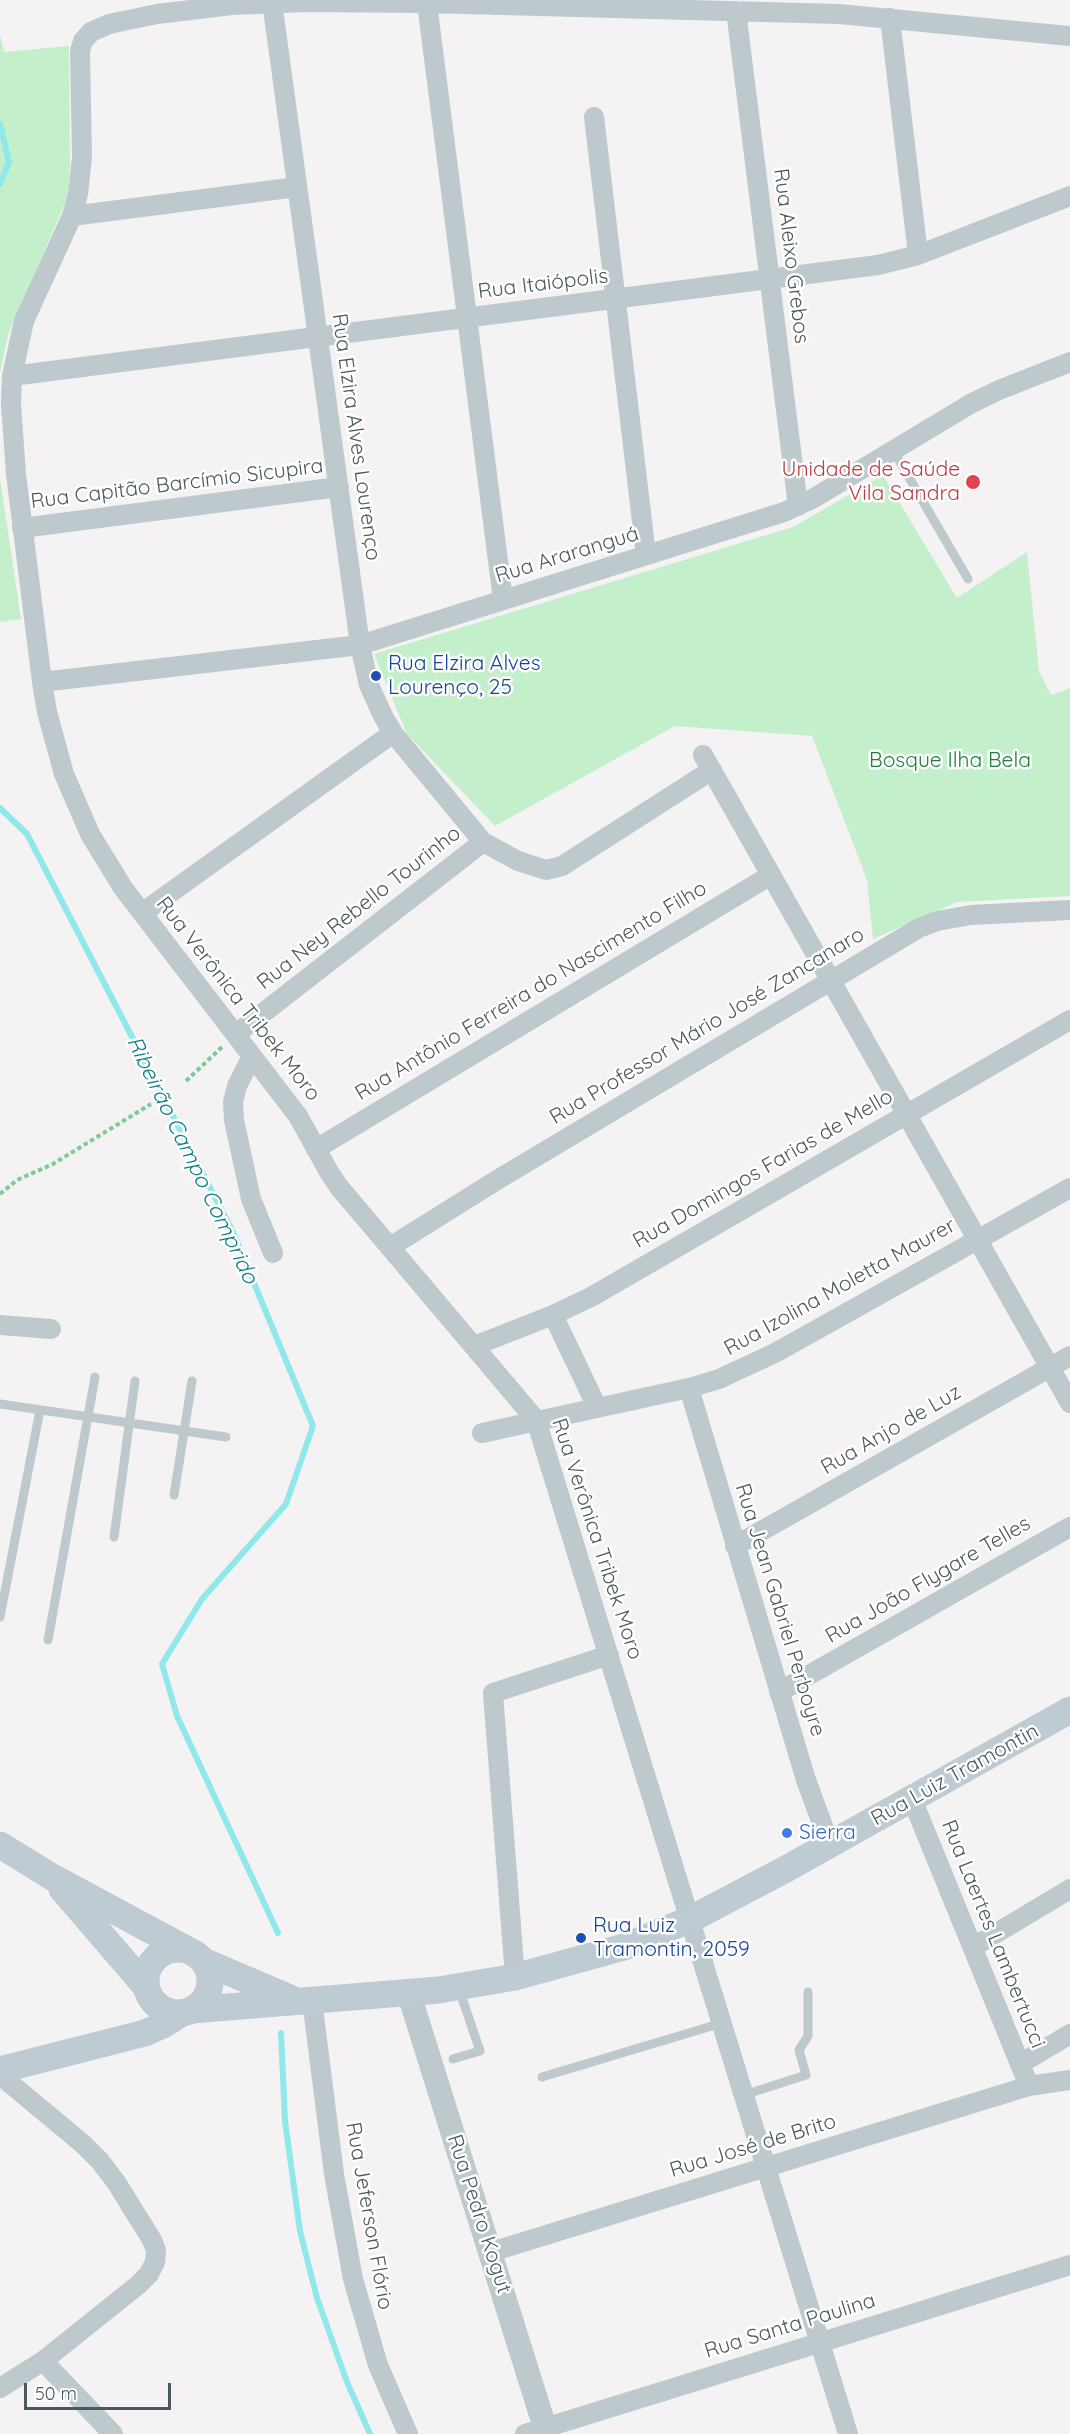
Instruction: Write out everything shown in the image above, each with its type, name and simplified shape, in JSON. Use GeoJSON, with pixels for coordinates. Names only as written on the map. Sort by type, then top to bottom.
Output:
{"type":"FeatureCollection","features":[{"type":"Feature","properties":{"kind":"main road","name":"Rua Luiz Tramontin"},"geometry":{"type":"LineString","coordinates":[[0,2070],[146,2033],[165,2025],[187,2011],[304,2000],[409,1994],[459,1987],[515,1977],[624,1947],[691,1919],[830,1845],[1070,1710]]}},
{"type":"Feature","properties":{"kind":"main road","name":"Rua Luiz Tramontin"},"geometry":{"type":"LineString","coordinates":[[0,1845],[199,1957],[304,2000]]}},
{"type":"Feature","properties":{"kind":"main road"},"geometry":{"type":"LineString","coordinates":[[52,1876],[148,1993],[164,2010],[187,2011],[206,1997],[209,1988],[208,1969],[199,1957],[185,1950],[175,1949],[155,1958],[149,1967],[146,1978],[148,1993]]}},
{"type":"Feature","properties":{"kind":"main road","name":"Rua Luiz Tramontin"},"geometry":{"type":"LineString","coordinates":[[99,2046],[122,2030],[148,1993]]}},
{"type":"Feature","properties":{"kind":"street"},"geometry":{"type":"LineString","coordinates":[[272,2],[427,3],[736,11],[890,18],[1070,36]]}},
{"type":"Feature","properties":{"kind":"street","name":"Rua Verônica Tribek Moro"},"geometry":{"type":"LineString","coordinates":[[272,2],[199,8],[147,16],[100,27],[91,32],[83,41],[80,51],[82,175],[72,216],[24,321],[12,376],[12,438],[22,528],[42,682],[56,746],[77,804],[106,861],[142,914],[298,1116],[339,1186],[536,1420],[848,2434]]}},
{"type":"Feature","properties":{"kind":"street","name":"Rua Elzira Alves Lourenço"},"geometry":{"type":"LineString","coordinates":[[272,2],[360,645],[369,685],[393,733],[483,842]]}},
{"type":"Feature","properties":{"kind":"street"},"geometry":{"type":"LineString","coordinates":[[427,3],[504,600]]}},
{"type":"Feature","properties":{"kind":"street","name":"Rua Aleixo Grebos"},"geometry":{"type":"LineString","coordinates":[[736,11],[798,506]]}},
{"type":"Feature","properties":{"kind":"street"},"geometry":{"type":"LineString","coordinates":[[890,18],[918,255]]}},
{"type":"Feature","properties":{"kind":"street"},"geometry":{"type":"LineString","coordinates":[[594,117],[646,555]]}},
{"type":"Feature","properties":{"kind":"street"},"geometry":{"type":"LineString","coordinates":[[72,216],[297,187]]}},
{"type":"Feature","properties":{"kind":"street","name":"Rua Itaiópolis"},"geometry":{"type":"LineString","coordinates":[[12,376],[878,265],[918,255],[1070,196]]}},
{"type":"Feature","properties":{"kind":"street","name":"Rua Araranguá"},"geometry":{"type":"LineString","coordinates":[[42,682],[360,645],[798,506],[987,395],[1070,362]]}},
{"type":"Feature","properties":{"kind":"street","name":"Rua Capitão Barcímio Sicupira"},"geometry":{"type":"LineString","coordinates":[[22,528],[339,487]]}},
{"type":"Feature","properties":{"kind":"street"},"geometry":{"type":"LineString","coordinates":[[142,914],[393,733]]}},
{"type":"Feature","properties":{"kind":"street"},"geometry":{"type":"LineString","coordinates":[[483,842],[535,868],[555,869],[708,763],[1070,1403]]}},
{"type":"Feature","properties":{"kind":"street","name":"Rua Ney Rebello Tourinho"},"geometry":{"type":"LineString","coordinates":[[236,1034],[483,842]]}},
{"type":"Feature","properties":{"kind":"street","name":"Rua Antônio Ferreira do Nascimento Filho"},"geometry":{"type":"LineString","coordinates":[[316,1149],[771,875]]}},
{"type":"Feature","properties":{"kind":"street","name":"Rua Professor Mário José Zancanaro"},"geometry":{"type":"LineString","coordinates":[[390,1247],[496,1180],[903,937],[937,921],[971,915],[1070,910]]}},
{"type":"Feature","properties":{"kind":"street","name":"Rua Domingos Farias de Mello"},"geometry":{"type":"LineString","coordinates":[[474,1346],[553,1315],[591,1296],[1070,1020]]}},
{"type":"Feature","properties":{"kind":"street"},"geometry":{"type":"LineString","coordinates":[[252,1056],[237,1086],[233,1102],[234,1120],[251,1199],[273,1252]]}},
{"type":"Feature","properties":{"kind":"street","name":"Rua Izolina Moletta Maurer"},"geometry":{"type":"LineString","coordinates":[[482,1433],[689,1388],[719,1379],[775,1353],[1070,1188]]}},
{"type":"Feature","properties":{"kind":"street"},"geometry":{"type":"LineString","coordinates":[[553,1315],[597,1407]]}},
{"type":"Feature","properties":{"kind":"street"},"geometry":{"type":"LineString","coordinates":[[0,1326],[51,1329]]}},
{"type":"Feature","properties":{"kind":"street","name":"Rua Anjo de Luz"},"geometry":{"type":"LineString","coordinates":[[735,1546],[1070,1356]]}},
{"type":"Feature","properties":{"kind":"street","name":"Rua Jean Gabriel Perboyre"},"geometry":{"type":"LineString","coordinates":[[689,1388],[806,1780],[830,1845]]}},
{"type":"Feature","properties":{"kind":"street","name":"Rua João Flygare Telles"},"geometry":{"type":"LineString","coordinates":[[779,1692],[1070,1527]]}},
{"type":"Feature","properties":{"kind":"street"},"geometry":{"type":"LineString","coordinates":[[515,1977],[493,1693],[609,1655]]}},
{"type":"Feature","properties":{"kind":"street","name":"Rua Laertes Lambertucci"},"geometry":{"type":"LineString","coordinates":[[912,1799],[1029,2086]]}},
{"type":"Feature","properties":{"kind":"street"},"geometry":{"type":"LineString","coordinates":[[972,1947],[1070,1889]]}},
{"type":"Feature","properties":{"kind":"street","name":"Rua Pedro Kogut"},"geometry":{"type":"LineString","coordinates":[[409,1994],[491,2252],[539,2432]]}},
{"type":"Feature","properties":{"kind":"street","name":"Rua Jeferson Flório"},"geometry":{"type":"LineString","coordinates":[[304,2000],[353,2279],[378,2365],[408,2434]]}},
{"type":"Feature","properties":{"kind":"street"},"geometry":{"type":"LineString","coordinates":[[1020,2064],[1070,2034]]}},
{"type":"Feature","properties":{"kind":"street"},"geometry":{"type":"LineString","coordinates":[[0,2075],[83,2144],[99,2161],[153,2240],[156,2250],[152,2268],[138,2285],[43,2361],[0,2388]]}},
{"type":"Feature","properties":{"kind":"street","name":"Rua José de Brito"},"geometry":{"type":"LineString","coordinates":[[491,2252],[1029,2086],[1070,2080]]}},
{"type":"Feature","properties":{"kind":"street","name":"Rua Santa Paulina"},"geometry":{"type":"LineString","coordinates":[[539,2432],[1070,2265]]}},
{"type":"Feature","properties":{"kind":"street"},"geometry":{"type":"LineString","coordinates":[[43,2361],[113,2434]]}},
{"type":"Feature","properties":{"kind":"lane"},"geometry":{"type":"LineString","coordinates":[[893,450],[968,579]]}},
{"type":"Feature","properties":{"kind":"lane"},"geometry":{"type":"LineString","coordinates":[[48,1640],[94,1377]]}},
{"type":"Feature","properties":{"kind":"lane"},"geometry":{"type":"LineString","coordinates":[[114,1538],[135,1381]]}},
{"type":"Feature","properties":{"kind":"lane"},"geometry":{"type":"LineString","coordinates":[[174,1494],[192,1381]]}},
{"type":"Feature","properties":{"kind":"lane"},"geometry":{"type":"LineString","coordinates":[[0,1404],[226,1437]]}},
{"type":"Feature","properties":{"kind":"lane"},"geometry":{"type":"LineString","coordinates":[[0,1617],[40,1410]]}},
{"type":"Feature","properties":{"kind":"lane"},"geometry":{"type":"LineString","coordinates":[[453,2059],[480,2051],[459,1987]]}},
{"type":"Feature","properties":{"kind":"lane"},"geometry":{"type":"LineString","coordinates":[[744,2095],[806,2075],[799,2050],[808,2036],[808,1992]]}},
{"type":"Feature","properties":{"kind":"lane"},"geometry":{"type":"LineString","coordinates":[[542,2077],[722,2023]]}},
{"type":"Feature","properties":{"kind":"path"},"geometry":{"type":"LineString","coordinates":[[186,1081],[236,1034]]}},
{"type":"Feature","properties":{"kind":"path"},"geometry":{"type":"LineString","coordinates":[[0,1194],[17,1180],[53,1164],[151,1104]]}},
{"type":"Feature","properties":{"kind":"green space"},"geometry":{"type":"Polygon","coordinates":[[[0,35],[4,52],[69,46],[70,165],[69,188],[64,206],[9,332],[0,372],[0,35]]]}},
{"type":"Feature","properties":{"kind":"green space","name":"Bosque Ilha Bela"},"geometry":{"type":"Polygon","coordinates":[[[883,475],[957,598],[1027,552],[1039,671],[1051,695],[1070,688],[1070,896],[957,902],[873,939],[867,880],[812,736],[675,726],[495,826],[407,734],[374,654],[793,527],[883,475]]]}},
{"type":"Feature","properties":{"kind":"green space"},"geometry":{"type":"Polygon","coordinates":[[[0,478],[21,619],[0,622],[0,478]]]}},
{"type":"Feature","properties":{"kind":"waterway","name":"Ribeirão Campo Comprido"},"geometry":{"type":"LineString","coordinates":[[0,124],[9,162],[0,184]]}},
{"type":"Feature","properties":{"kind":"waterway","name":"Ribeirão Campo Comprido"},"geometry":{"type":"LineString","coordinates":[[0,808],[27,834],[233,1232],[313,1426],[286,1504],[202,1599],[162,1664],[177,1716],[278,1933]]}},
{"type":"Feature","properties":{"kind":"waterway","name":"Ribeirão Campo Comprido"},"geometry":{"type":"LineString","coordinates":[[281,2033],[285,2121],[300,2231],[317,2298],[347,2382],[370,2434]]}},
{"type":"Feature","properties":{"kind":"place","name":"Unidade de Saúde Vila Sandra"},"geometry":{"type":"Point","coordinates":[973,482]}},
{"type":"Feature","properties":{"kind":"place","name":"Rua Elzira Alves Lourenço, 25"},"geometry":{"type":"Point","coordinates":[376,676]}},
{"type":"Feature","properties":{"kind":"place","name":"Sierra"},"geometry":{"type":"Point","coordinates":[787,1833]}},
{"type":"Feature","properties":{"kind":"place","name":"Rua Luiz Tramontin, 2059"},"geometry":{"type":"Point","coordinates":[581,1938]}}]}
